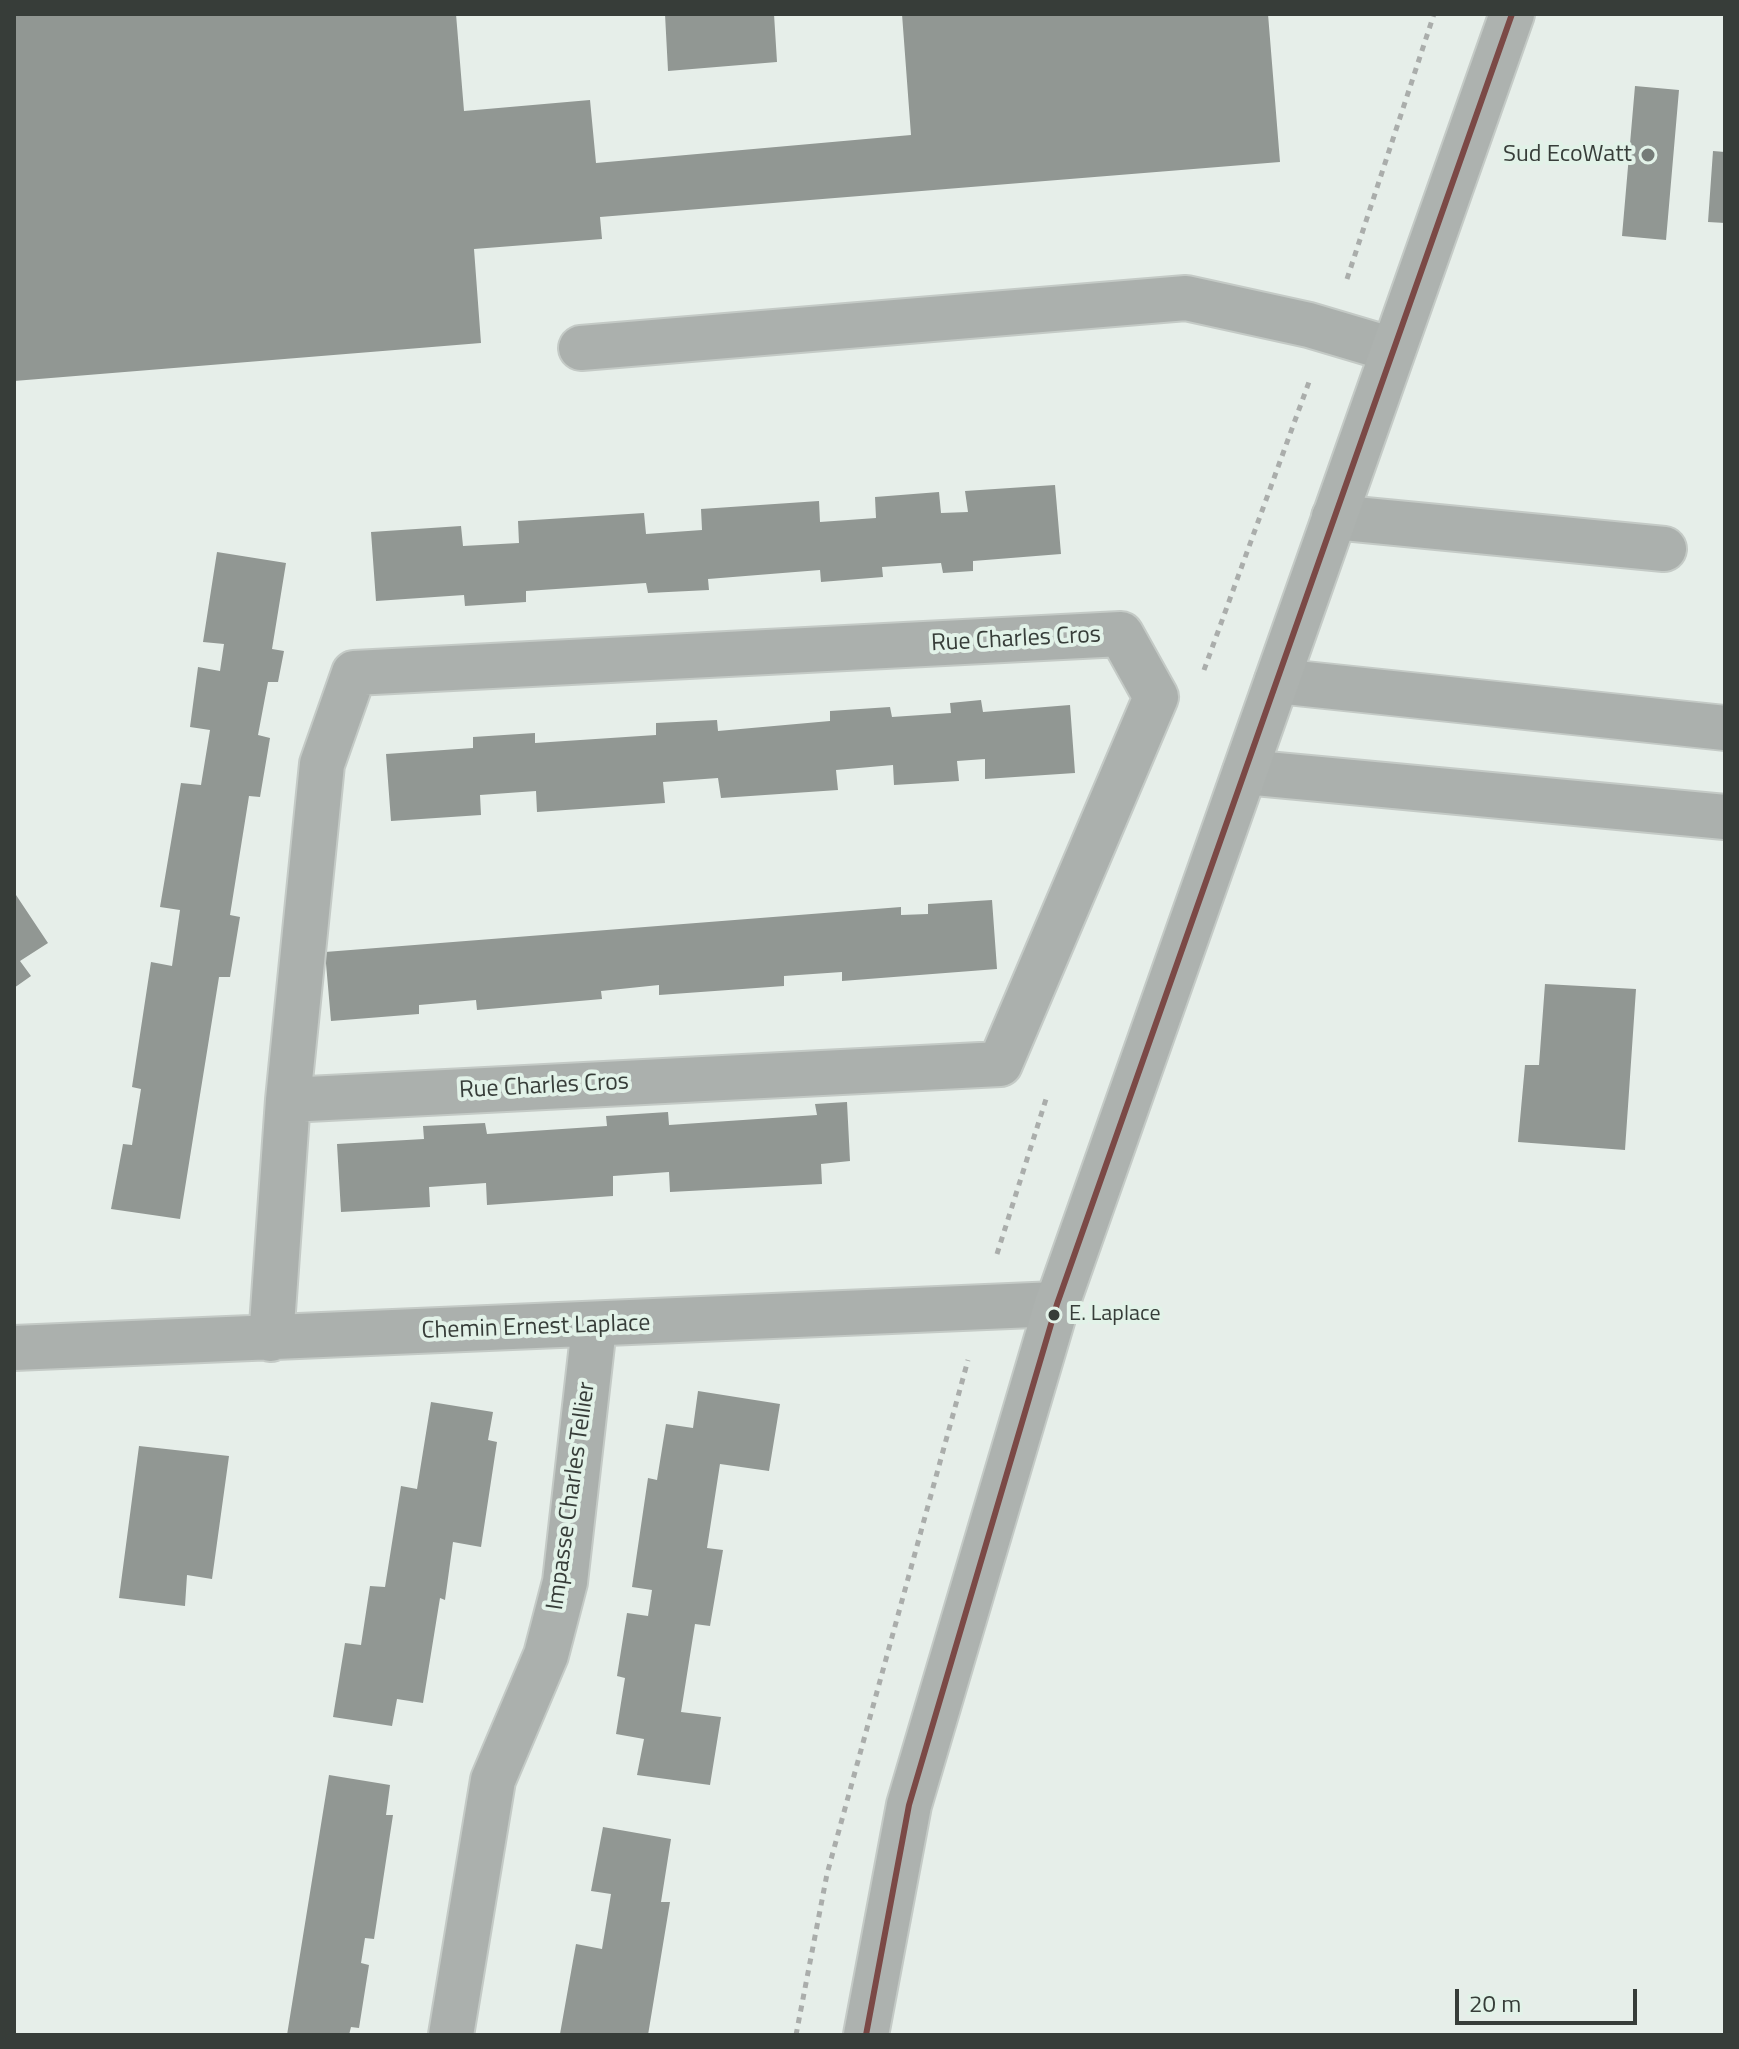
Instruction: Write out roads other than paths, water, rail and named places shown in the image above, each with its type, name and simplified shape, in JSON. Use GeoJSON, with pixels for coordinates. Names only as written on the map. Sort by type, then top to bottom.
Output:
{"type":"FeatureCollection","features":[{"type":"Feature","properties":{"kind":"main road"},"geometry":{"type":"LineString","coordinates":[[866,2035],[909,1805],[1057,1304],[1512,14]]}},
{"type":"Feature","properties":{"kind":"street"},"geometry":{"type":"LineString","coordinates":[[581,348],[1186,298],[1328,331],[1393,350]]}},
{"type":"Feature","properties":{"kind":"street"},"geometry":{"type":"LineString","coordinates":[[1334,517],[1664,549]]}},
{"type":"Feature","properties":{"kind":"street","name":"Rue Charles Cros"},"geometry":{"type":"LineString","coordinates":[[271,1339],[288,1100],[322,764],[354,673],[1121,634],[1156,697],[1000,1064],[288,1100]]}},
{"type":"Feature","properties":{"kind":"street"},"geometry":{"type":"LineString","coordinates":[[1277,681],[1725,728]]}},
{"type":"Feature","properties":{"kind":"street"},"geometry":{"type":"LineString","coordinates":[[1245,772],[1725,817]]}},
{"type":"Feature","properties":{"kind":"street","name":"Chemin Ernest Laplace"},"geometry":{"type":"LineString","coordinates":[[14,1348],[594,1327],[1057,1304]]}},
{"type":"Feature","properties":{"kind":"street","name":"Impasse Charles Tellier"},"geometry":{"type":"LineString","coordinates":[[451,2035],[493,1780],[546,1655],[565,1582],[594,1327]]}},
{"type":"Feature","properties":{"kind":"place","name":"Sud EcoWatt"},"geometry":{"type":"Point","coordinates":[1648,155]}},
{"type":"Feature","properties":{"kind":"place","name":"E. Laplace"},"geometry":{"type":"Point","coordinates":[1054,1315]}}]}
